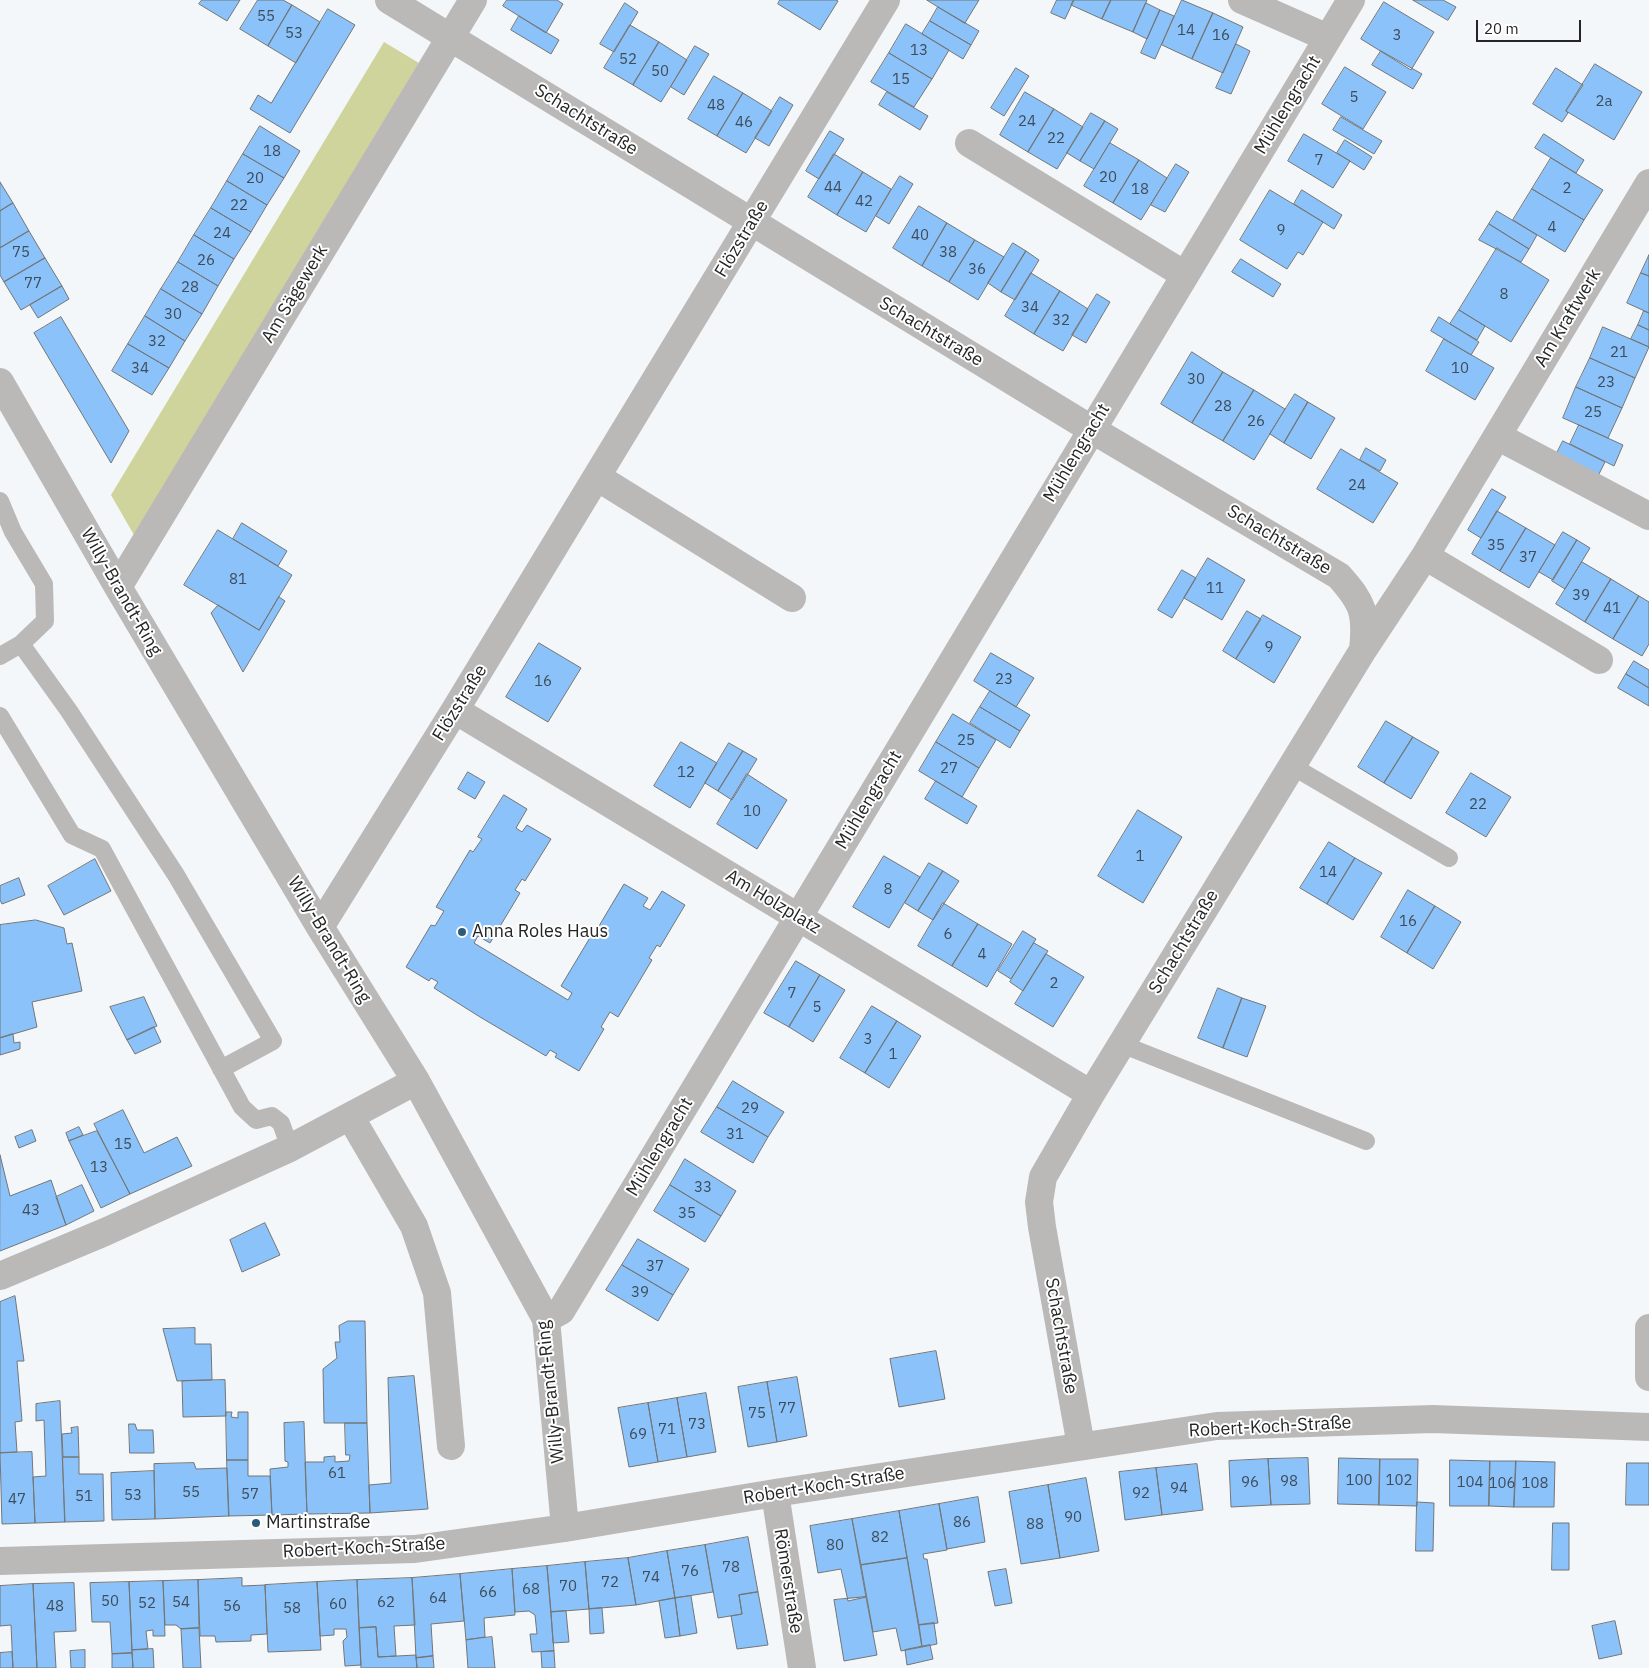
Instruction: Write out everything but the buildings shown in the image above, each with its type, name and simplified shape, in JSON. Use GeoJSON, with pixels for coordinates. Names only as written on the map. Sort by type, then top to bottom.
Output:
{"type":"FeatureCollection","features":[{"type":"Feature","properties":{"kind":"street","name":"Schachtstraße"},"geometry":{"type":"LineString","coordinates":[[389,0],[451,36],[752,223],[1091,429],[1339,576],[1359,599],[1366,626],[1363,650],[1121,1044],[1043,1177],[1039,1202],[1081,1446]]}},
{"type":"Feature","properties":{"kind":"street","name":"Am Sägewerk"},"geometry":{"type":"LineString","coordinates":[[118,587],[473,0]]}},
{"type":"Feature","properties":{"kind":"street","name":"Flözstraße"},"geometry":{"type":"LineString","coordinates":[[320,927],[456,710],[886,0]]}},
{"type":"Feature","properties":{"kind":"street","name":"Mühlengracht"},"geometry":{"type":"LineString","coordinates":[[1242,0],[1328,38]]}},
{"type":"Feature","properties":{"kind":"street","name":"Mühlengracht"},"geometry":{"type":"LineString","coordinates":[[546,1319],[561,1311],[1351,0]]}},
{"type":"Feature","properties":{"kind":"street"},"geometry":{"type":"LineString","coordinates":[[969,143],[1185,275]]}},
{"type":"Feature","properties":{"kind":"street","name":"Am Kraftwerk"},"geometry":{"type":"LineString","coordinates":[[1363,650],[1425,556],[1645,197]]}},
{"type":"Feature","properties":{"kind":"street","name":"Willy-Brandt-Ring"},"geometry":{"type":"LineString","coordinates":[[0,382],[118,587],[320,927],[416,1081],[546,1319],[565,1528]]}},
{"type":"Feature","properties":{"kind":"street"},"geometry":{"type":"LineString","coordinates":[[1497,436],[1649,516]]}},
{"type":"Feature","properties":{"kind":"street"},"geometry":{"type":"LineString","coordinates":[[597,477],[792,598]]}},
{"type":"Feature","properties":{"kind":"street"},"geometry":{"type":"LineString","coordinates":[[1425,556],[1598,660]]}},
{"type":"Feature","properties":{"kind":"street","name":"Am Holzplatz"},"geometry":{"type":"LineString","coordinates":[[456,710],[1091,1094]]}},
{"type":"Feature","properties":{"kind":"street"},"geometry":{"type":"LineString","coordinates":[[0,1276],[105,1232],[290,1148],[416,1081]]}},
{"type":"Feature","properties":{"kind":"street"},"geometry":{"type":"LineString","coordinates":[[350,1116],[414,1226],[437,1293],[450,1446]]}},
{"type":"Feature","properties":{"kind":"street"},"geometry":{"type":"LineString","coordinates":[[1649,1328],[1649,1377]]}},
{"type":"Feature","properties":{"kind":"street","name":"Robert-Koch-Straße"},"geometry":{"type":"LineString","coordinates":[[0,1561],[415,1548],[565,1528],[774,1493],[1217,1426],[1433,1419],[1649,1427]]}},
{"type":"Feature","properties":{"kind":"street","name":"Römerstraße"},"geometry":{"type":"LineString","coordinates":[[774,1493],[802,1668]]}},
{"type":"Feature","properties":{"kind":"lane"},"geometry":{"type":"LineString","coordinates":[[0,502],[12,532],[44,584],[45,621],[21,644],[0,656]]}},
{"type":"Feature","properties":{"kind":"lane"},"geometry":{"type":"LineString","coordinates":[[21,644],[69,711],[176,875],[273,1041],[221,1069]]}},
{"type":"Feature","properties":{"kind":"lane"},"geometry":{"type":"LineString","coordinates":[[0,716],[72,835],[102,849],[242,1108],[256,1120],[272,1116],[281,1123],[290,1148]]}},
{"type":"Feature","properties":{"kind":"lane"},"geometry":{"type":"LineString","coordinates":[[1292,766],[1450,858]]}},
{"type":"Feature","properties":{"kind":"lane"},"geometry":{"type":"LineString","coordinates":[[1121,1044],[1366,1141]]}},
{"type":"Feature","properties":{"kind":"green space"},"geometry":{"type":"Polygon","coordinates":[[[384,42],[419,63],[134,535],[111,495],[384,42]]]}},
{"type":"Feature","properties":{"kind":"place","name":"Anna Roles Haus"},"geometry":{"type":"Point","coordinates":[462,932]}},
{"type":"Feature","properties":{"kind":"place","name":"Martinstraße"},"geometry":{"type":"Point","coordinates":[256,1523]}}]}
